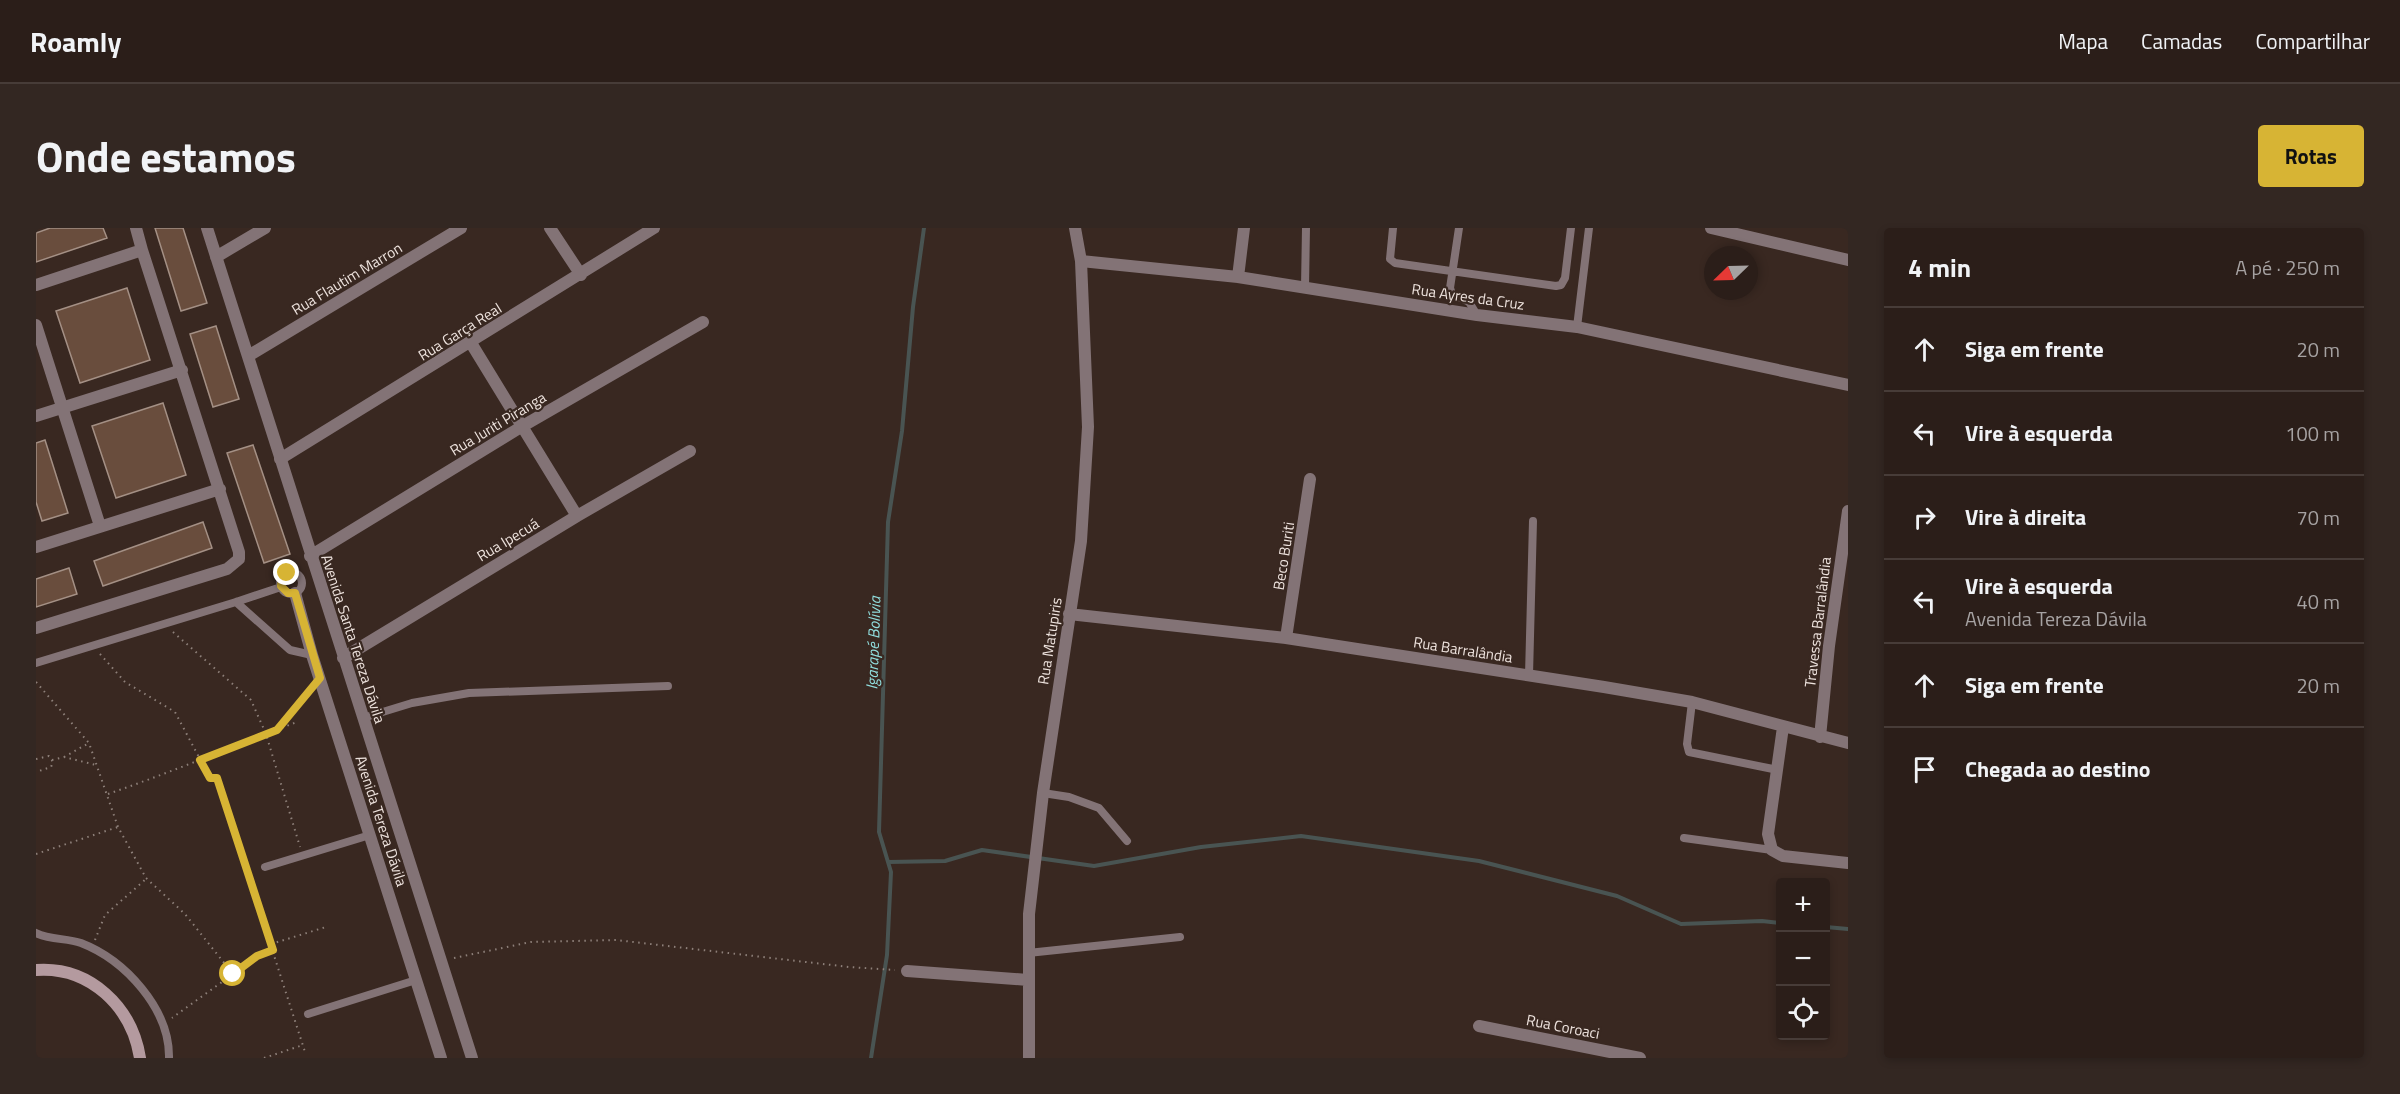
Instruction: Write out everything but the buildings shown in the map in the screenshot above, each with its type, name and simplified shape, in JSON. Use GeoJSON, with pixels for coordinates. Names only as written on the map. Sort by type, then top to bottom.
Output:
{"type":"FeatureCollection","features":[{"type":"Feature","properties":{"kind":"street"},"geometry":{"type":"LineString","coordinates":[[36,628],[227,569],[239,559],[239,552],[220,489],[136,228]]}},
{"type":"Feature","properties":{"kind":"street","name":"Avenida Santa Tereza Dávila"},"geometry":{"type":"LineString","coordinates":[[207,228],[472,1058]]}},
{"type":"Feature","properties":{"kind":"street"},"geometry":{"type":"LineString","coordinates":[[216,257],[265,228]]}},
{"type":"Feature","properties":{"kind":"street","name":"Rua Flautim Marron"},"geometry":{"type":"LineString","coordinates":[[248,356],[461,228]]}},
{"type":"Feature","properties":{"kind":"street"},"geometry":{"type":"LineString","coordinates":[[550,228],[581,275]]}},
{"type":"Feature","properties":{"kind":"street","name":"Rua Garça Real"},"geometry":{"type":"LineString","coordinates":[[280,459],[654,228]]}},
{"type":"Feature","properties":{"kind":"street","name":"Rua Matupiris"},"geometry":{"type":"LineString","coordinates":[[1029,1058],[1029,914],[1043,793],[1081,541],[1088,427],[1081,261],[1075,228]]}},
{"type":"Feature","properties":{"kind":"street"},"geometry":{"type":"LineString","coordinates":[[1238,277],[1244,228]]}},
{"type":"Feature","properties":{"kind":"street"},"geometry":{"type":"LineString","coordinates":[[1711,228],[1848,260]]}},
{"type":"Feature","properties":{"kind":"street"},"geometry":{"type":"LineString","coordinates":[[36,285],[142,250]]}},
{"type":"Feature","properties":{"kind":"street","name":"Rua Ayres da Cruz"},"geometry":{"type":"LineString","coordinates":[[1081,261],[1238,277],[1477,315],[1577,327],[1848,385]]}},
{"type":"Feature","properties":{"kind":"street","name":"Rua Juriti Piranga"},"geometry":{"type":"LineString","coordinates":[[310,556],[521,427],[703,322]]}},
{"type":"Feature","properties":{"kind":"street"},"geometry":{"type":"LineString","coordinates":[[36,325],[100,526]]}},
{"type":"Feature","properties":{"kind":"street"},"geometry":{"type":"LineString","coordinates":[[471,342],[577,516]]}},
{"type":"Feature","properties":{"kind":"street"},"geometry":{"type":"LineString","coordinates":[[36,416],[182,370]]}},
{"type":"Feature","properties":{"kind":"street","name":"Rua Ipecuá"},"geometry":{"type":"LineString","coordinates":[[344,658],[577,516],[690,451]]}},
{"type":"Feature","properties":{"kind":"street","name":"Beco Buriti"},"geometry":{"type":"LineString","coordinates":[[1287,638],[1310,479]]}},
{"type":"Feature","properties":{"kind":"street"},"geometry":{"type":"LineString","coordinates":[[36,547],[220,489]]}},
{"type":"Feature","properties":{"kind":"street","name":"Travessa Barralândia"},"geometry":{"type":"LineString","coordinates":[[1820,737],[1829,646],[1848,511]]}},
{"type":"Feature","properties":{"kind":"street","name":"Avenida Tereza Dávila"},"geometry":{"type":"LineString","coordinates":[[295,593],[312,655],[441,1058]]}},
{"type":"Feature","properties":{"kind":"street","name":"Rua Barralândia"},"geometry":{"type":"LineString","coordinates":[[1069,614],[1287,638],[1529,675],[1692,702],[1848,743]]}},
{"type":"Feature","properties":{"kind":"street"},"geometry":{"type":"LineString","coordinates":[[1783,727],[1768,834],[1772,850],[1783,856],[1848,862]]}},
{"type":"Feature","properties":{"kind":"street"},"geometry":{"type":"LineString","coordinates":[[36,970],[57,970],[98,986],[127,1018],[134,1032],[140,1058]]}},
{"type":"Feature","properties":{"kind":"street"},"geometry":{"type":"LineString","coordinates":[[907,971],[1028,980]]}},
{"type":"Feature","properties":{"kind":"street","name":"Rua Coroaci"},"geometry":{"type":"LineString","coordinates":[[1479,1026],[1640,1058]]}},
{"type":"Feature","properties":{"kind":"lane"},"geometry":{"type":"LineString","coordinates":[[1305,287],[1306,228]]}},
{"type":"Feature","properties":{"kind":"lane"},"geometry":{"type":"LineString","coordinates":[[1393,228],[1389,252],[1390,259],[1395,263],[1557,286],[1561,285],[1565,278],[1571,228]]}},
{"type":"Feature","properties":{"kind":"lane"},"geometry":{"type":"LineString","coordinates":[[1459,228],[1450,288],[1452,294],[1469,302],[1477,315]]}},
{"type":"Feature","properties":{"kind":"lane"},"geometry":{"type":"LineString","coordinates":[[1577,327],[1589,228]]}},
{"type":"Feature","properties":{"kind":"lane"},"geometry":{"type":"LineString","coordinates":[[1529,675],[1533,521]]}},
{"type":"Feature","properties":{"kind":"lane"},"geometry":{"type":"LineString","coordinates":[[294,572],[300,576],[302,582],[300,589],[295,593],[288,593],[281,586],[282,577],[287,573],[294,572]]}},
{"type":"Feature","properties":{"kind":"lane"},"geometry":{"type":"LineString","coordinates":[[36,663],[281,586]]}},
{"type":"Feature","properties":{"kind":"lane"},"geometry":{"type":"LineString","coordinates":[[236,602],[290,650],[312,655]]}},
{"type":"Feature","properties":{"kind":"lane"},"geometry":{"type":"LineString","coordinates":[[363,718],[412,703],[469,693],[668,686]]}},
{"type":"Feature","properties":{"kind":"lane"},"geometry":{"type":"LineString","coordinates":[[1692,702],[1687,744],[1689,753],[1778,770]]}},
{"type":"Feature","properties":{"kind":"lane"},"geometry":{"type":"LineString","coordinates":[[1043,793],[1069,797],[1099,808],[1127,841]]}},
{"type":"Feature","properties":{"kind":"lane"},"geometry":{"type":"LineString","coordinates":[[265,867],[370,835]]}},
{"type":"Feature","properties":{"kind":"lane"},"geometry":{"type":"LineString","coordinates":[[1684,837],[1772,850]]}},
{"type":"Feature","properties":{"kind":"lane"},"geometry":{"type":"LineString","coordinates":[[36,933],[79,942],[119,964],[136,980],[154,1007],[162,1024],[169,1058]]}},
{"type":"Feature","properties":{"kind":"lane"},"geometry":{"type":"LineString","coordinates":[[1028,953],[1180,937]]}},
{"type":"Feature","properties":{"kind":"lane"},"geometry":{"type":"LineString","coordinates":[[308,1014],[416,980]]}},
{"type":"Feature","properties":{"kind":"path"},"geometry":{"type":"LineString","coordinates":[[164,624],[251,700],[266,734],[303,855]]}},
{"type":"Feature","properties":{"kind":"path"},"geometry":{"type":"LineString","coordinates":[[93,646],[125,682],[175,712],[210,778],[217,778],[305,1052]]}},
{"type":"Feature","properties":{"kind":"path"},"geometry":{"type":"LineString","coordinates":[[277,730],[320,678]]}},
{"type":"Feature","properties":{"kind":"path"},"geometry":{"type":"LineString","coordinates":[[36,682],[89,743],[118,827],[146,878],[185,914],[233,974]]}},
{"type":"Feature","properties":{"kind":"path"},"geometry":{"type":"LineString","coordinates":[[108,794],[297,722]]}},
{"type":"Feature","properties":{"kind":"path"},"geometry":{"type":"LineString","coordinates":[[52,760],[64,757],[89,743]]}},
{"type":"Feature","properties":{"kind":"path"},"geometry":{"type":"LineString","coordinates":[[36,759],[49,756],[52,760]]}},
{"type":"Feature","properties":{"kind":"path"},"geometry":{"type":"LineString","coordinates":[[64,757],[97,765]]}},
{"type":"Feature","properties":{"kind":"path"},"geometry":{"type":"LineString","coordinates":[[36,772],[51,767],[52,760]]}},
{"type":"Feature","properties":{"kind":"path"},"geometry":{"type":"LineString","coordinates":[[36,854],[118,827]]}},
{"type":"Feature","properties":{"kind":"path"},"geometry":{"type":"LineString","coordinates":[[92,948],[105,915],[146,878]]}},
{"type":"Feature","properties":{"kind":"path"},"geometry":{"type":"LineString","coordinates":[[271,944],[326,927]]}},
{"type":"Feature","properties":{"kind":"path"},"geometry":{"type":"LineString","coordinates":[[440,961],[531,942],[616,940],[907,971]]}},
{"type":"Feature","properties":{"kind":"path"},"geometry":{"type":"LineString","coordinates":[[162,1024],[257,956],[273,950]]}},
{"type":"Feature","properties":{"kind":"path"},"geometry":{"type":"LineString","coordinates":[[264,1058],[303,1045]]}},
{"type":"Feature","properties":{"kind":"waterway","name":"Igarapé Bolívia"},"geometry":{"type":"LineString","coordinates":[[871,1058],[887,955],[891,872],[879,832],[888,522],[902,431],[913,307],[924,228]]}},
{"type":"Feature","properties":{"kind":"waterway"},"geometry":{"type":"LineString","coordinates":[[888,862],[945,861],[982,850],[1094,866],[1201,847],[1301,836],[1479,861],[1617,896],[1681,924],[1776,923]]}},
{"type":"Feature","properties":{"kind":"waterway"},"geometry":{"type":"LineString","coordinates":[[1830,927],[1848,929]]}},
{"type":"Feature","properties":{"kind":"route"},"geometry":{"type":"LineString","coordinates":[[233,974],[257,956],[273,950],[217,778],[210,778],[200,760],[277,730],[320,678],[295,593],[288,593],[280,583],[282,577],[287,573]]}}]}
